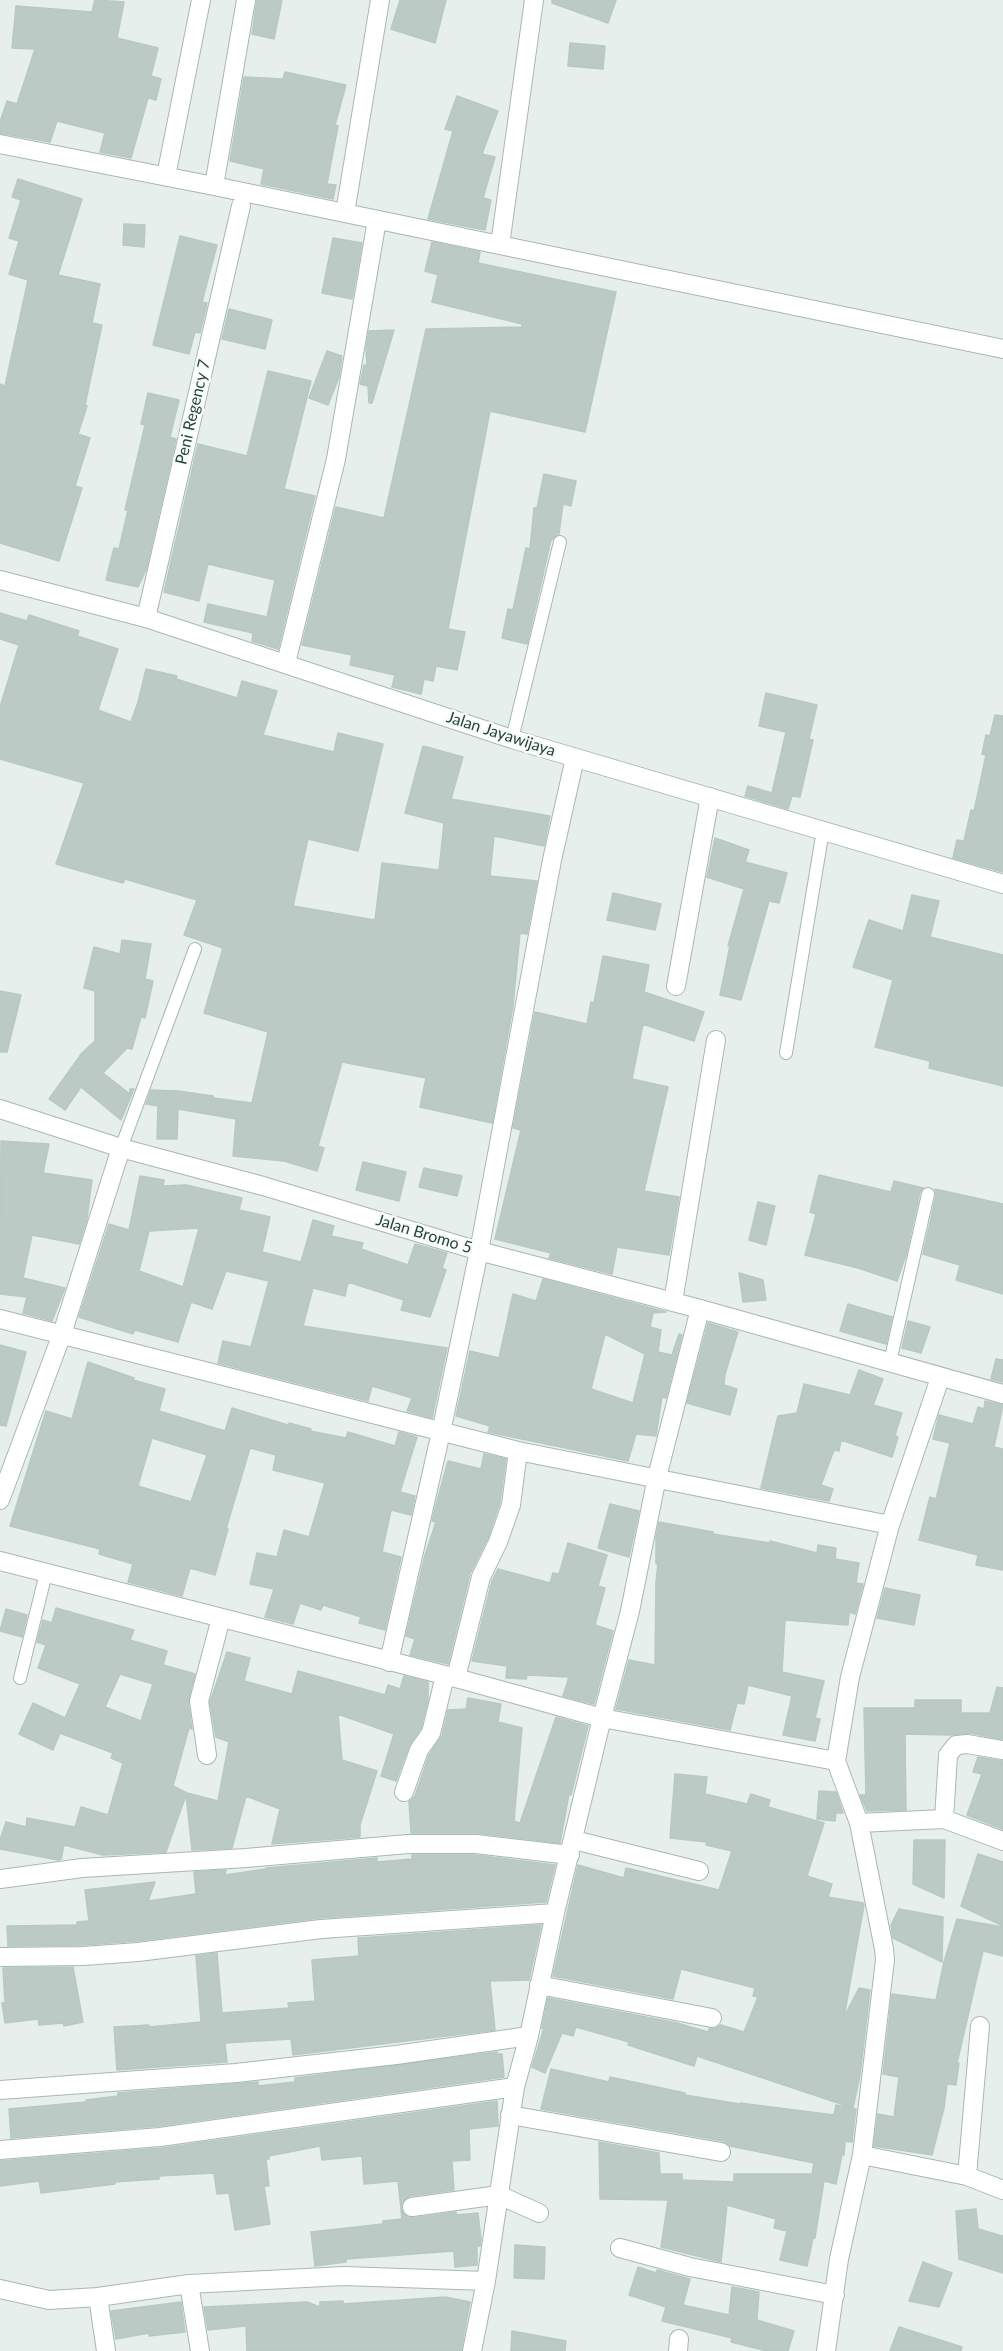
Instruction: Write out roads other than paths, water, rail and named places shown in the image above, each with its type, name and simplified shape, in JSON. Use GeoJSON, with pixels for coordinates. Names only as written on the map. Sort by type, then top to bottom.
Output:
{"type":"FeatureCollection","features":[{"type":"Feature","properties":{"kind":"street"},"geometry":{"type":"LineString","coordinates":[[166,176],[201,0]]}},
{"type":"Feature","properties":{"kind":"street"},"geometry":{"type":"LineString","coordinates":[[214,186],[246,0]]}},
{"type":"Feature","properties":{"kind":"street"},"geometry":{"type":"LineString","coordinates":[[345,213],[380,0]]}},
{"type":"Feature","properties":{"kind":"street"},"geometry":{"type":"LineString","coordinates":[[500,245],[534,0]]}},
{"type":"Feature","properties":{"kind":"street"},"geometry":{"type":"LineString","coordinates":[[0,144],[166,176],[1003,349]]}},
{"type":"Feature","properties":{"kind":"street","name":"Peni Regency 7"},"geometry":{"type":"LineString","coordinates":[[146,618],[241,206]]}},
{"type":"Feature","properties":{"kind":"street"},"geometry":{"type":"LineString","coordinates":[[286,663],[336,459],[377,220]]}},
{"type":"Feature","properties":{"kind":"street","name":"Jalan Jayawijaya"},"geometry":{"type":"LineString","coordinates":[[0,580],[146,618],[512,739],[1003,884]]}},
{"type":"Feature","properties":{"kind":"street"},"geometry":{"type":"LineString","coordinates":[[575,758],[552,860],[479,1251],[700,1309],[1003,1394]]}},
{"type":"Feature","properties":{"kind":"street"},"geometry":{"type":"LineString","coordinates":[[676,986],[710,797]]}},
{"type":"Feature","properties":{"kind":"street"},"geometry":{"type":"LineString","coordinates":[[673,1302],[716,1040]]}},
{"type":"Feature","properties":{"kind":"street","name":"Jalan Bromo 5"},"geometry":{"type":"LineString","coordinates":[[0,1109],[121,1148],[263,1186],[479,1251],[389,1662]]}},
{"type":"Feature","properties":{"kind":"street"},"geometry":{"type":"LineString","coordinates":[[0,1500],[62,1334],[121,1148]]}},
{"type":"Feature","properties":{"kind":"street"},"geometry":{"type":"LineString","coordinates":[[472,2351],[486,2281],[515,2086],[529,2036],[555,1913],[602,1718],[630,1611],[657,1477],[700,1309]]}},
{"type":"Feature","properties":{"kind":"street"},"geometry":{"type":"LineString","coordinates":[[0,1319],[518,1451],[890,1525]]}},
{"type":"Feature","properties":{"kind":"street"},"geometry":{"type":"LineString","coordinates":[[826,2351],[839,2259],[862,2155],[885,1960],[859,1823],[836,1761],[850,1677],[890,1525],[940,1378]]}},
{"type":"Feature","properties":{"kind":"street"},"geometry":{"type":"LineString","coordinates":[[404,1792],[419,1750],[431,1733],[481,1577],[498,1542],[510,1505],[518,1451]]}},
{"type":"Feature","properties":{"kind":"street"},"geometry":{"type":"LineString","coordinates":[[0,1561],[602,1718],[836,1761]]}},
{"type":"Feature","properties":{"kind":"street"},"geometry":{"type":"LineString","coordinates":[[207,1755],[199,1701],[221,1618]]}},
{"type":"Feature","properties":{"kind":"street"},"geometry":{"type":"LineString","coordinates":[[944,1819],[948,1755],[956,1745],[967,1744],[1003,1750]]}},
{"type":"Feature","properties":{"kind":"street"},"geometry":{"type":"LineString","coordinates":[[859,1823],[944,1819],[1003,1841]]}},
{"type":"Feature","properties":{"kind":"street"},"geometry":{"type":"LineString","coordinates":[[0,1879],[82,1868],[246,1858],[408,1844],[572,1848],[699,1871]]}},
{"type":"Feature","properties":{"kind":"street"},"geometry":{"type":"LineString","coordinates":[[0,1957],[84,1956],[138,1952],[321,1929],[555,1913]]}},
{"type":"Feature","properties":{"kind":"street"},"geometry":{"type":"LineString","coordinates":[[539,1985],[712,2018]]}},
{"type":"Feature","properties":{"kind":"street"},"geometry":{"type":"LineString","coordinates":[[967,2176],[980,2026]]}},
{"type":"Feature","properties":{"kind":"street"},"geometry":{"type":"LineString","coordinates":[[0,2090],[237,2073],[396,2055],[529,2036]]}},
{"type":"Feature","properties":{"kind":"street"},"geometry":{"type":"LineString","coordinates":[[0,2150],[160,2137],[515,2086]]}},
{"type":"Feature","properties":{"kind":"street"},"geometry":{"type":"LineString","coordinates":[[510,2115],[721,2152]]}},
{"type":"Feature","properties":{"kind":"street"},"geometry":{"type":"LineString","coordinates":[[862,2155],[967,2176],[1003,2190]]}},
{"type":"Feature","properties":{"kind":"street"},"geometry":{"type":"LineString","coordinates":[[412,2207],[498,2195],[539,2213]]}},
{"type":"Feature","properties":{"kind":"street"},"geometry":{"type":"LineString","coordinates":[[620,2248],[690,2267],[835,2295]]}},
{"type":"Feature","properties":{"kind":"street"},"geometry":{"type":"LineString","coordinates":[[0,2289],[49,2300],[98,2297],[189,2284],[344,2276],[486,2281]]}},
{"type":"Feature","properties":{"kind":"street"},"geometry":{"type":"LineString","coordinates":[[189,2284],[200,2351]]}},
{"type":"Feature","properties":{"kind":"street"},"geometry":{"type":"LineString","coordinates":[[98,2297],[106,2351]]}},
{"type":"Feature","properties":{"kind":"lane"},"geometry":{"type":"LineString","coordinates":[[512,739],[560,542]]}},
{"type":"Feature","properties":{"kind":"lane"},"geometry":{"type":"LineString","coordinates":[[786,1053],[823,830]]}},
{"type":"Feature","properties":{"kind":"lane"},"geometry":{"type":"LineString","coordinates":[[121,1148],[195,949]]}},
{"type":"Feature","properties":{"kind":"lane"},"geometry":{"type":"LineString","coordinates":[[890,1362],[928,1194]]}},
{"type":"Feature","properties":{"kind":"lane"},"geometry":{"type":"LineString","coordinates":[[20,1678],[46,1573]]}}]}
